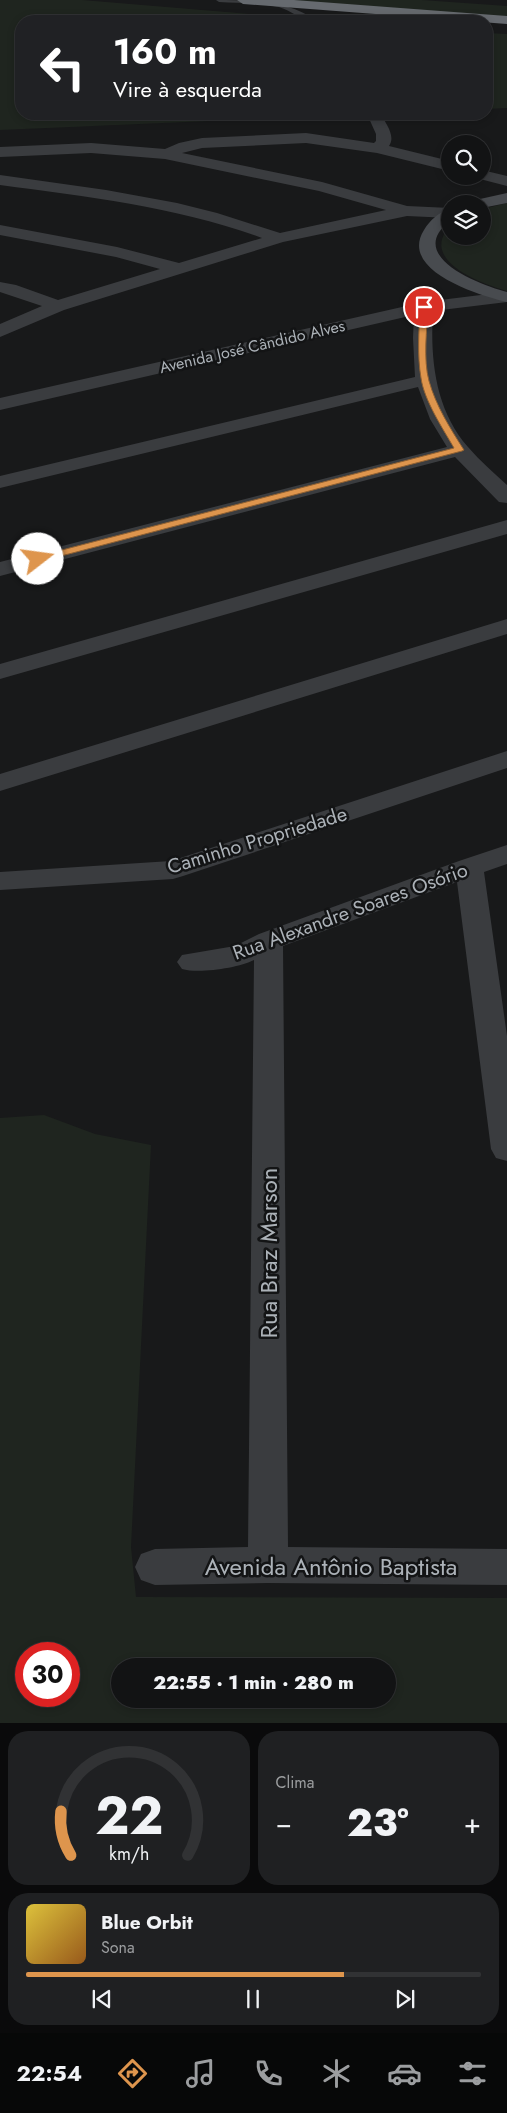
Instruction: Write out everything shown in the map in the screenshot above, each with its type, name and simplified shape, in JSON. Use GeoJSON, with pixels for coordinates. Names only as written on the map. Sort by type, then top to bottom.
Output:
{"type":"FeatureCollection","features":[{"type":"Feature","properties":{"kind":"highway"},"geometry":{"type":"LineString","coordinates":[[243,0],[441,15]]}},
{"type":"Feature","properties":{"kind":"highway"},"geometry":{"type":"LineString","coordinates":[[493,19],[507,20]]}},
{"type":"Feature","properties":{"kind":"street"},"geometry":{"type":"LineString","coordinates":[[377,120],[384,134],[384,143],[377,148]]}},
{"type":"Feature","properties":{"kind":"street"},"geometry":{"type":"LineString","coordinates":[[164,154],[184,146],[202,143],[306,138],[377,148],[441,164]]}},
{"type":"Feature","properties":{"kind":"street"},"geometry":{"type":"LineString","coordinates":[[0,152],[91,148],[164,154],[322,187],[407,212],[441,214]]}},
{"type":"Feature","properties":{"kind":"street"},"geometry":{"type":"LineString","coordinates":[[491,177],[507,181]]}},
{"type":"Feature","properties":{"kind":"street"},"geometry":{"type":"LineString","coordinates":[[0,180],[130,198],[244,224],[279,238]]}},
{"type":"Feature","properties":{"kind":"street"},"geometry":{"type":"LineString","coordinates":[[491,201],[507,198]]}},
{"type":"Feature","properties":{"kind":"street"},"geometry":{"type":"LineString","coordinates":[[0,331],[58,306],[279,238],[407,212]]}},
{"type":"Feature","properties":{"kind":"street"},"geometry":{"type":"LineString","coordinates":[[441,221],[428,236],[428,251],[432,259],[443,270],[459,280],[506,297]]}},
{"type":"Feature","properties":{"kind":"street"},"geometry":{"type":"LineString","coordinates":[[0,230],[116,252],[178,268]]}},
{"type":"Feature","properties":{"kind":"street"},"geometry":{"type":"LineString","coordinates":[[0,287],[58,306]]}},
{"type":"Feature","properties":{"kind":"street","name":"Avenida José Cândido Alves"},"geometry":{"type":"LineString","coordinates":[[3,400],[424,307],[506,297]]}},
{"type":"Feature","properties":{"kind":"street"},"geometry":{"type":"LineString","coordinates":[[424,307],[422,338],[425,380],[440,419],[460,450],[507,497]]}},
{"type":"Feature","properties":{"kind":"street"},"geometry":{"type":"LineString","coordinates":[[0,482],[425,380]]}},
{"type":"Feature","properties":{"kind":"street"},"geometry":{"type":"LineString","coordinates":[[0,569],[460,450]]}},
{"type":"Feature","properties":{"kind":"street"},"geometry":{"type":"LineString","coordinates":[[0,672],[507,527]]}},
{"type":"Feature","properties":{"kind":"street"},"geometry":{"type":"LineString","coordinates":[[0,784],[507,626]]}},
{"type":"Feature","properties":{"kind":"street","name":"Caminho Propriedade"},"geometry":{"type":"LineString","coordinates":[[0,880],[173,870],[507,759]]}},
{"type":"Feature","properties":{"kind":"street","name":"Rua Alexandre Soares Osório"},"geometry":{"type":"LineString","coordinates":[[192,962],[241,955],[269,941],[507,854]]}},
{"type":"Feature","properties":{"kind":"street"},"geometry":{"type":"LineString","coordinates":[[469,867],[507,1149]]}},
{"type":"Feature","properties":{"kind":"street","name":"Rua Braz Marson"},"geometry":{"type":"LineString","coordinates":[[268,1565],[269,941]]}},
{"type":"Feature","properties":{"kind":"street","name":"Avenida Antônio Baptista"},"geometry":{"type":"LineString","coordinates":[[155,1567],[268,1565],[507,1567]]}},
{"type":"Feature","properties":{"kind":"lane"},"geometry":{"type":"LineString","coordinates":[[219,0],[287,7],[305,15]]}},
{"type":"Feature","properties":{"kind":"lane"},"geometry":{"type":"LineString","coordinates":[[493,20],[507,20]]}},
{"type":"Feature","properties":{"kind":"shaded area"},"geometry":{"type":"Polygon","coordinates":[[[0,0],[82,0],[262,15],[15,15],[15,120],[231,120],[0,130],[0,0]]]}},
{"type":"Feature","properties":{"kind":"shaded area"},"geometry":{"type":"Polygon","coordinates":[[[270,0],[422,0],[507,6],[507,18],[493,17],[493,15],[468,15],[270,0]]]}},
{"type":"Feature","properties":{"kind":"shaded area"},"geometry":{"type":"Polygon","coordinates":[[[493,33],[507,34],[507,108],[493,109],[493,33]]]}},
{"type":"Feature","properties":{"kind":"shaded area"},"geometry":{"type":"Polygon","coordinates":[[[507,203],[507,291],[483,283],[457,269],[442,250],[442,245],[491,245],[491,207],[507,203]]]}},
{"type":"Feature","properties":{"kind":"shaded area"},"geometry":{"type":"Polygon","coordinates":[[[44,1115],[95,1134],[151,1145],[131,1547],[136,1597],[507,1598],[507,1723],[0,1723],[0,1118],[44,1115]]]}},
{"type":"Feature","properties":{"kind":"route"},"geometry":{"type":"LineString","coordinates":[[38,559],[460,450],[440,419],[425,380],[422,338],[424,307]]}}]}
